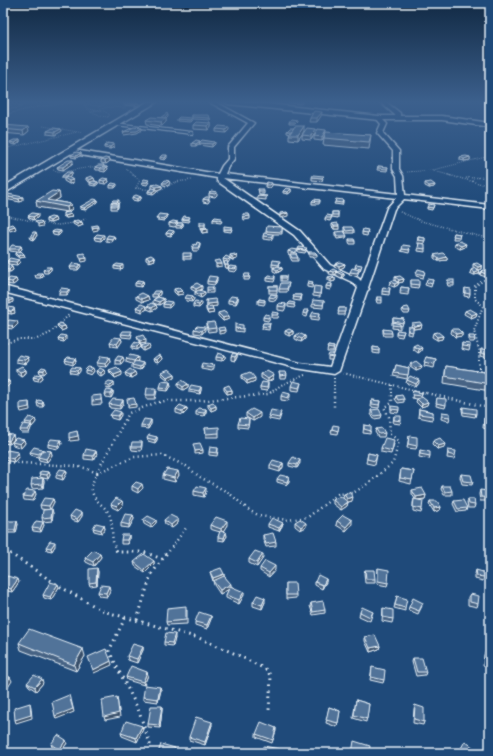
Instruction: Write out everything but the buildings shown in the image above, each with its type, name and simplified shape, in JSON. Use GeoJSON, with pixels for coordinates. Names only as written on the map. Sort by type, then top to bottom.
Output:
{"type":"FeatureCollection","features":[{"type":"Feature","properties":{"kind":"street"},"geometry":{"type":"LineString","coordinates":[[3,190],[91,137]]}},
{"type":"Feature","properties":{"kind":"street"},"geometry":{"type":"LineString","coordinates":[[239,137],[231,147],[231,159],[219,180],[296,234],[327,267],[355,280],[364,289]]}},
{"type":"Feature","properties":{"kind":"street"},"geometry":{"type":"LineString","coordinates":[[384,137],[396,151],[396,169],[400,176],[402,197]]}},
{"type":"Feature","properties":{"kind":"street"},"geometry":{"type":"LineString","coordinates":[[68,150],[220,176],[490,207]]}},
{"type":"Feature","properties":{"kind":"street"},"geometry":{"type":"LineString","coordinates":[[3,290],[300,366],[334,371],[364,289],[391,208],[402,197]]}},
{"type":"Feature","properties":{"kind":"path"},"geometry":{"type":"LineString","coordinates":[[3,149],[33,141],[59,137]]}},
{"type":"Feature","properties":{"kind":"path"},"geometry":{"type":"LineString","coordinates":[[396,169],[409,172],[433,170],[490,156]]}},
{"type":"Feature","properties":{"kind":"path"},"geometry":{"type":"LineString","coordinates":[[116,159],[140,180],[136,188],[160,191],[174,182],[194,180]]}},
{"type":"Feature","properties":{"kind":"path"},"geometry":{"type":"LineString","coordinates":[[40,167],[61,172],[99,166]]}},
{"type":"Feature","properties":{"kind":"path"},"geometry":{"type":"LineString","coordinates":[[433,170],[490,186]]}},
{"type":"Feature","properties":{"kind":"path"},"geometry":{"type":"LineString","coordinates":[[463,178],[490,177]]}},
{"type":"Feature","properties":{"kind":"path"},"geometry":{"type":"LineString","coordinates":[[391,208],[421,221],[490,239]]}},
{"type":"Feature","properties":{"kind":"path"},"geometry":{"type":"LineString","coordinates":[[3,214],[45,224],[58,225],[71,224],[87,218]]}},
{"type":"Feature","properties":{"kind":"path"},"geometry":{"type":"LineString","coordinates":[[490,276],[475,286],[475,299],[483,306],[474,331],[479,350],[479,370],[490,375]]}},
{"type":"Feature","properties":{"kind":"path"},"geometry":{"type":"LineString","coordinates":[[3,344],[20,339],[37,339],[50,333],[77,308]]}},
{"type":"Feature","properties":{"kind":"path"},"geometry":{"type":"LineString","coordinates":[[162,559],[144,552],[117,552],[112,544],[110,514],[93,496],[92,487],[97,473],[129,413],[165,400],[198,401],[268,394],[317,368]]}},
{"type":"Feature","properties":{"kind":"path"},"geometry":{"type":"LineString","coordinates":[[334,410],[334,371],[490,408]]}},
{"type":"Feature","properties":{"kind":"path"},"geometry":{"type":"LineString","coordinates":[[3,462],[68,466],[85,468],[97,473],[134,458],[162,455],[186,466],[200,477],[229,493],[250,511],[260,516],[288,520],[308,517],[338,494],[353,494],[393,463],[399,442],[390,434],[389,417],[384,407],[392,403],[392,385]]}},
{"type":"Feature","properties":{"kind":"path"},"geometry":{"type":"LineString","coordinates":[[137,620],[151,575],[186,528]]}},
{"type":"Feature","properties":{"kind":"path"},"geometry":{"type":"LineString","coordinates":[[3,549],[81,599],[103,610],[125,618],[137,620],[199,638],[238,655],[267,670],[271,676],[269,710]]}},
{"type":"Feature","properties":{"kind":"path"},"geometry":{"type":"LineString","coordinates":[[125,618],[109,651],[138,709],[150,744],[148,753]]}}]}
